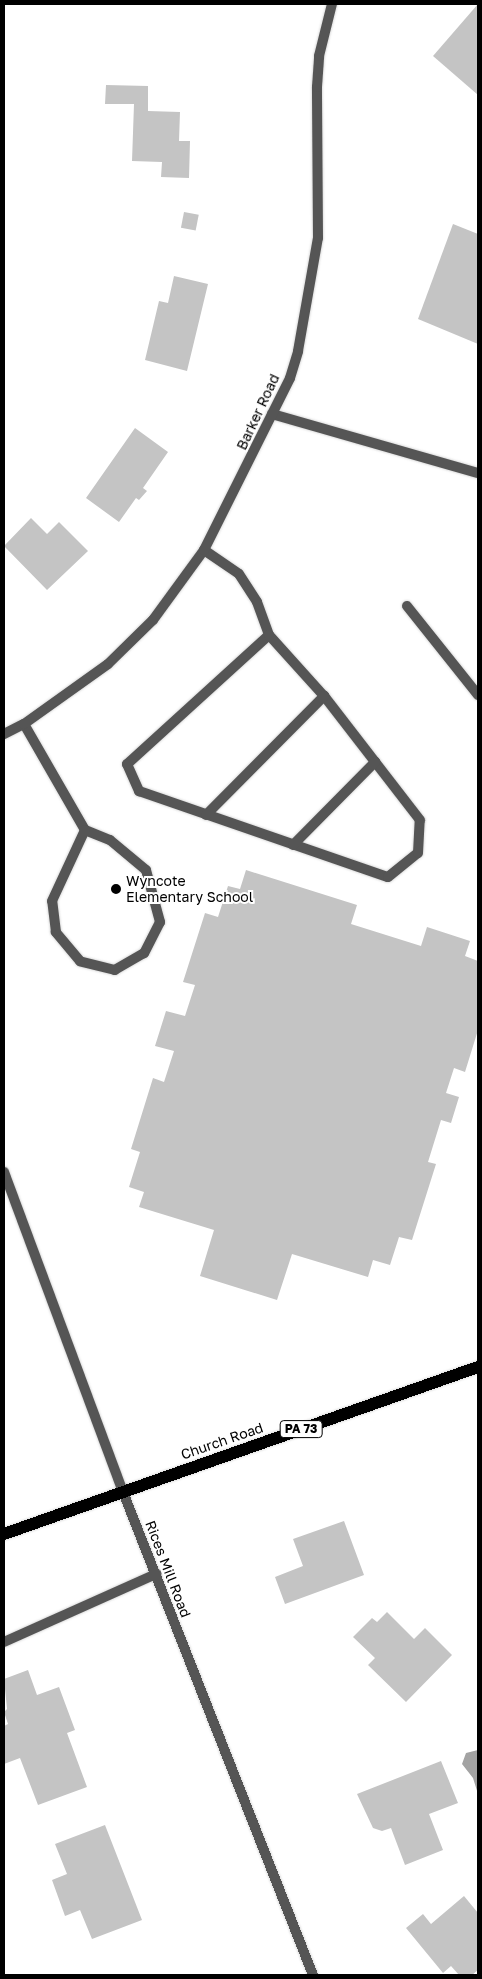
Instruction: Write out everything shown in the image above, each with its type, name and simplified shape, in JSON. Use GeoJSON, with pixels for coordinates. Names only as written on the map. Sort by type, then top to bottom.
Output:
{"type":"FeatureCollection","features":[{"type":"Feature","properties":{"kind":"main road","name":"Church Road"},"geometry":{"type":"LineString","coordinates":[[4,1534],[478,1367]]}},
{"type":"Feature","properties":{"kind":"street","name":"Barker Road"},"geometry":{"type":"LineString","coordinates":[[4,734],[24,724],[108,664],[147,626],[204,550],[290,378],[298,351],[318,238],[319,56],[332,4]]}},
{"type":"Feature","properties":{"kind":"street"},"geometry":{"type":"LineString","coordinates":[[272,414],[478,473]]}},
{"type":"Feature","properties":{"kind":"street"},"geometry":{"type":"LineString","coordinates":[[204,550],[239,574],[257,602],[269,635],[324,696],[420,820],[418,853],[388,877],[139,791],[127,764],[269,635]]}},
{"type":"Feature","properties":{"kind":"street"},"geometry":{"type":"LineString","coordinates":[[407,606],[478,695]]}},
{"type":"Feature","properties":{"kind":"street"},"geometry":{"type":"LineString","coordinates":[[206,814],[324,696]]}},
{"type":"Feature","properties":{"kind":"street"},"geometry":{"type":"LineString","coordinates":[[24,724],[85,830],[110,840],[146,870],[160,922],[144,953],[115,970],[80,961],[56,932],[52,901],[85,830]]}},
{"type":"Feature","properties":{"kind":"street"},"geometry":{"type":"LineString","coordinates":[[293,845],[375,762]]}},
{"type":"Feature","properties":{"kind":"street","name":"Rices Mill Road"},"geometry":{"type":"LineString","coordinates":[[4,1172],[123,1492],[313,1975]]}},
{"type":"Feature","properties":{"kind":"street"},"geometry":{"type":"LineString","coordinates":[[4,1642],[156,1574]]}},
{"type":"Feature","properties":{"kind":"shaded area"},"geometry":{"type":"Polygon","coordinates":[[[478,1750],[478,1794],[473,1778],[462,1764],[466,1753],[478,1750]]]}},
{"type":"Feature","properties":{"kind":"building"},"geometry":{"type":"Polygon","coordinates":[[[478,4],[478,95],[433,56],[478,4]]]}},
{"type":"Feature","properties":{"kind":"building"},"geometry":{"type":"Polygon","coordinates":[[[106,85],[148,86],[148,111],[180,112],[179,141],[190,141],[189,178],[161,177],[162,162],[132,161],[134,104],[105,104],[106,85]]]}},
{"type":"Feature","properties":{"kind":"building"},"geometry":{"type":"Polygon","coordinates":[[[184,212],[199,215],[196,231],[181,228],[184,212]]]}},
{"type":"Feature","properties":{"kind":"building"},"geometry":{"type":"Polygon","coordinates":[[[453,224],[478,234],[478,344],[418,319],[453,224]]]}},
{"type":"Feature","properties":{"kind":"building"},"geometry":{"type":"Polygon","coordinates":[[[174,276],[208,284],[187,371],[145,360],[159,301],[168,303],[174,276]]]}},
{"type":"Feature","properties":{"kind":"building"},"geometry":{"type":"Polygon","coordinates":[[[135,428],[168,452],[143,488],[147,491],[139,500],[136,498],[119,522],[86,498],[135,428]]]}},
{"type":"Feature","properties":{"kind":"building"},"geometry":{"type":"Polygon","coordinates":[[[31,518],[47,534],[59,522],[88,551],[47,590],[4,546],[31,518]]]}},
{"type":"Feature","properties":{"kind":"building"},"geometry":{"type":"Polygon","coordinates":[[[246,870],[357,905],[351,924],[421,946],[427,927],[470,941],[465,956],[478,961],[478,1030],[465,1072],[454,1068],[446,1093],[459,1097],[451,1123],[441,1120],[428,1162],[436,1164],[412,1240],[399,1237],[390,1265],[373,1260],[368,1277],[292,1254],[277,1300],[200,1276],[214,1230],[139,1207],[144,1192],[129,1187],[140,1152],[131,1149],[153,1078],[164,1082],[174,1051],[155,1046],[166,1011],[185,1016],[195,985],[183,982],[205,913],[218,917],[228,886],[240,889],[246,870]]]}},
{"type":"Feature","properties":{"kind":"building"},"geometry":{"type":"Polygon","coordinates":[[[344,1521],[364,1575],[285,1604],[275,1577],[303,1566],[293,1539],[344,1521]]]}},
{"type":"Feature","properties":{"kind":"building"},"geometry":{"type":"Polygon","coordinates":[[[387,1612],[414,1639],[425,1628],[452,1655],[406,1702],[368,1665],[375,1658],[353,1637],[372,1618],[377,1622],[387,1612]]]}},
{"type":"Feature","properties":{"kind":"building"},"geometry":{"type":"Polygon","coordinates":[[[28,1670],[37,1695],[59,1687],[75,1730],[67,1733],[87,1787],[38,1805],[20,1758],[4,1764],[4,1726],[8,1724],[4,1712],[7,1709],[4,1679],[28,1670]]]}},
{"type":"Feature","properties":{"kind":"building"},"geometry":{"type":"Polygon","coordinates":[[[441,1761],[458,1803],[429,1814],[443,1850],[405,1865],[391,1828],[382,1831],[373,1828],[357,1794],[441,1761]]]}},
{"type":"Feature","properties":{"kind":"building"},"geometry":{"type":"Polygon","coordinates":[[[105,1825],[142,1920],[92,1939],[80,1910],[65,1916],[52,1880],[67,1874],[55,1844],[105,1825]]]}},
{"type":"Feature","properties":{"kind":"building"},"geometry":{"type":"Polygon","coordinates":[[[464,1896],[478,1913],[478,1970],[472,1975],[459,1975],[451,1966],[443,1973],[406,1928],[423,1914],[431,1924],[464,1896]]]}},
{"type":"Feature","properties":{"kind":"place","name":"Wyncote Elementary School"},"geometry":{"type":"Point","coordinates":[116,889]}}]}
